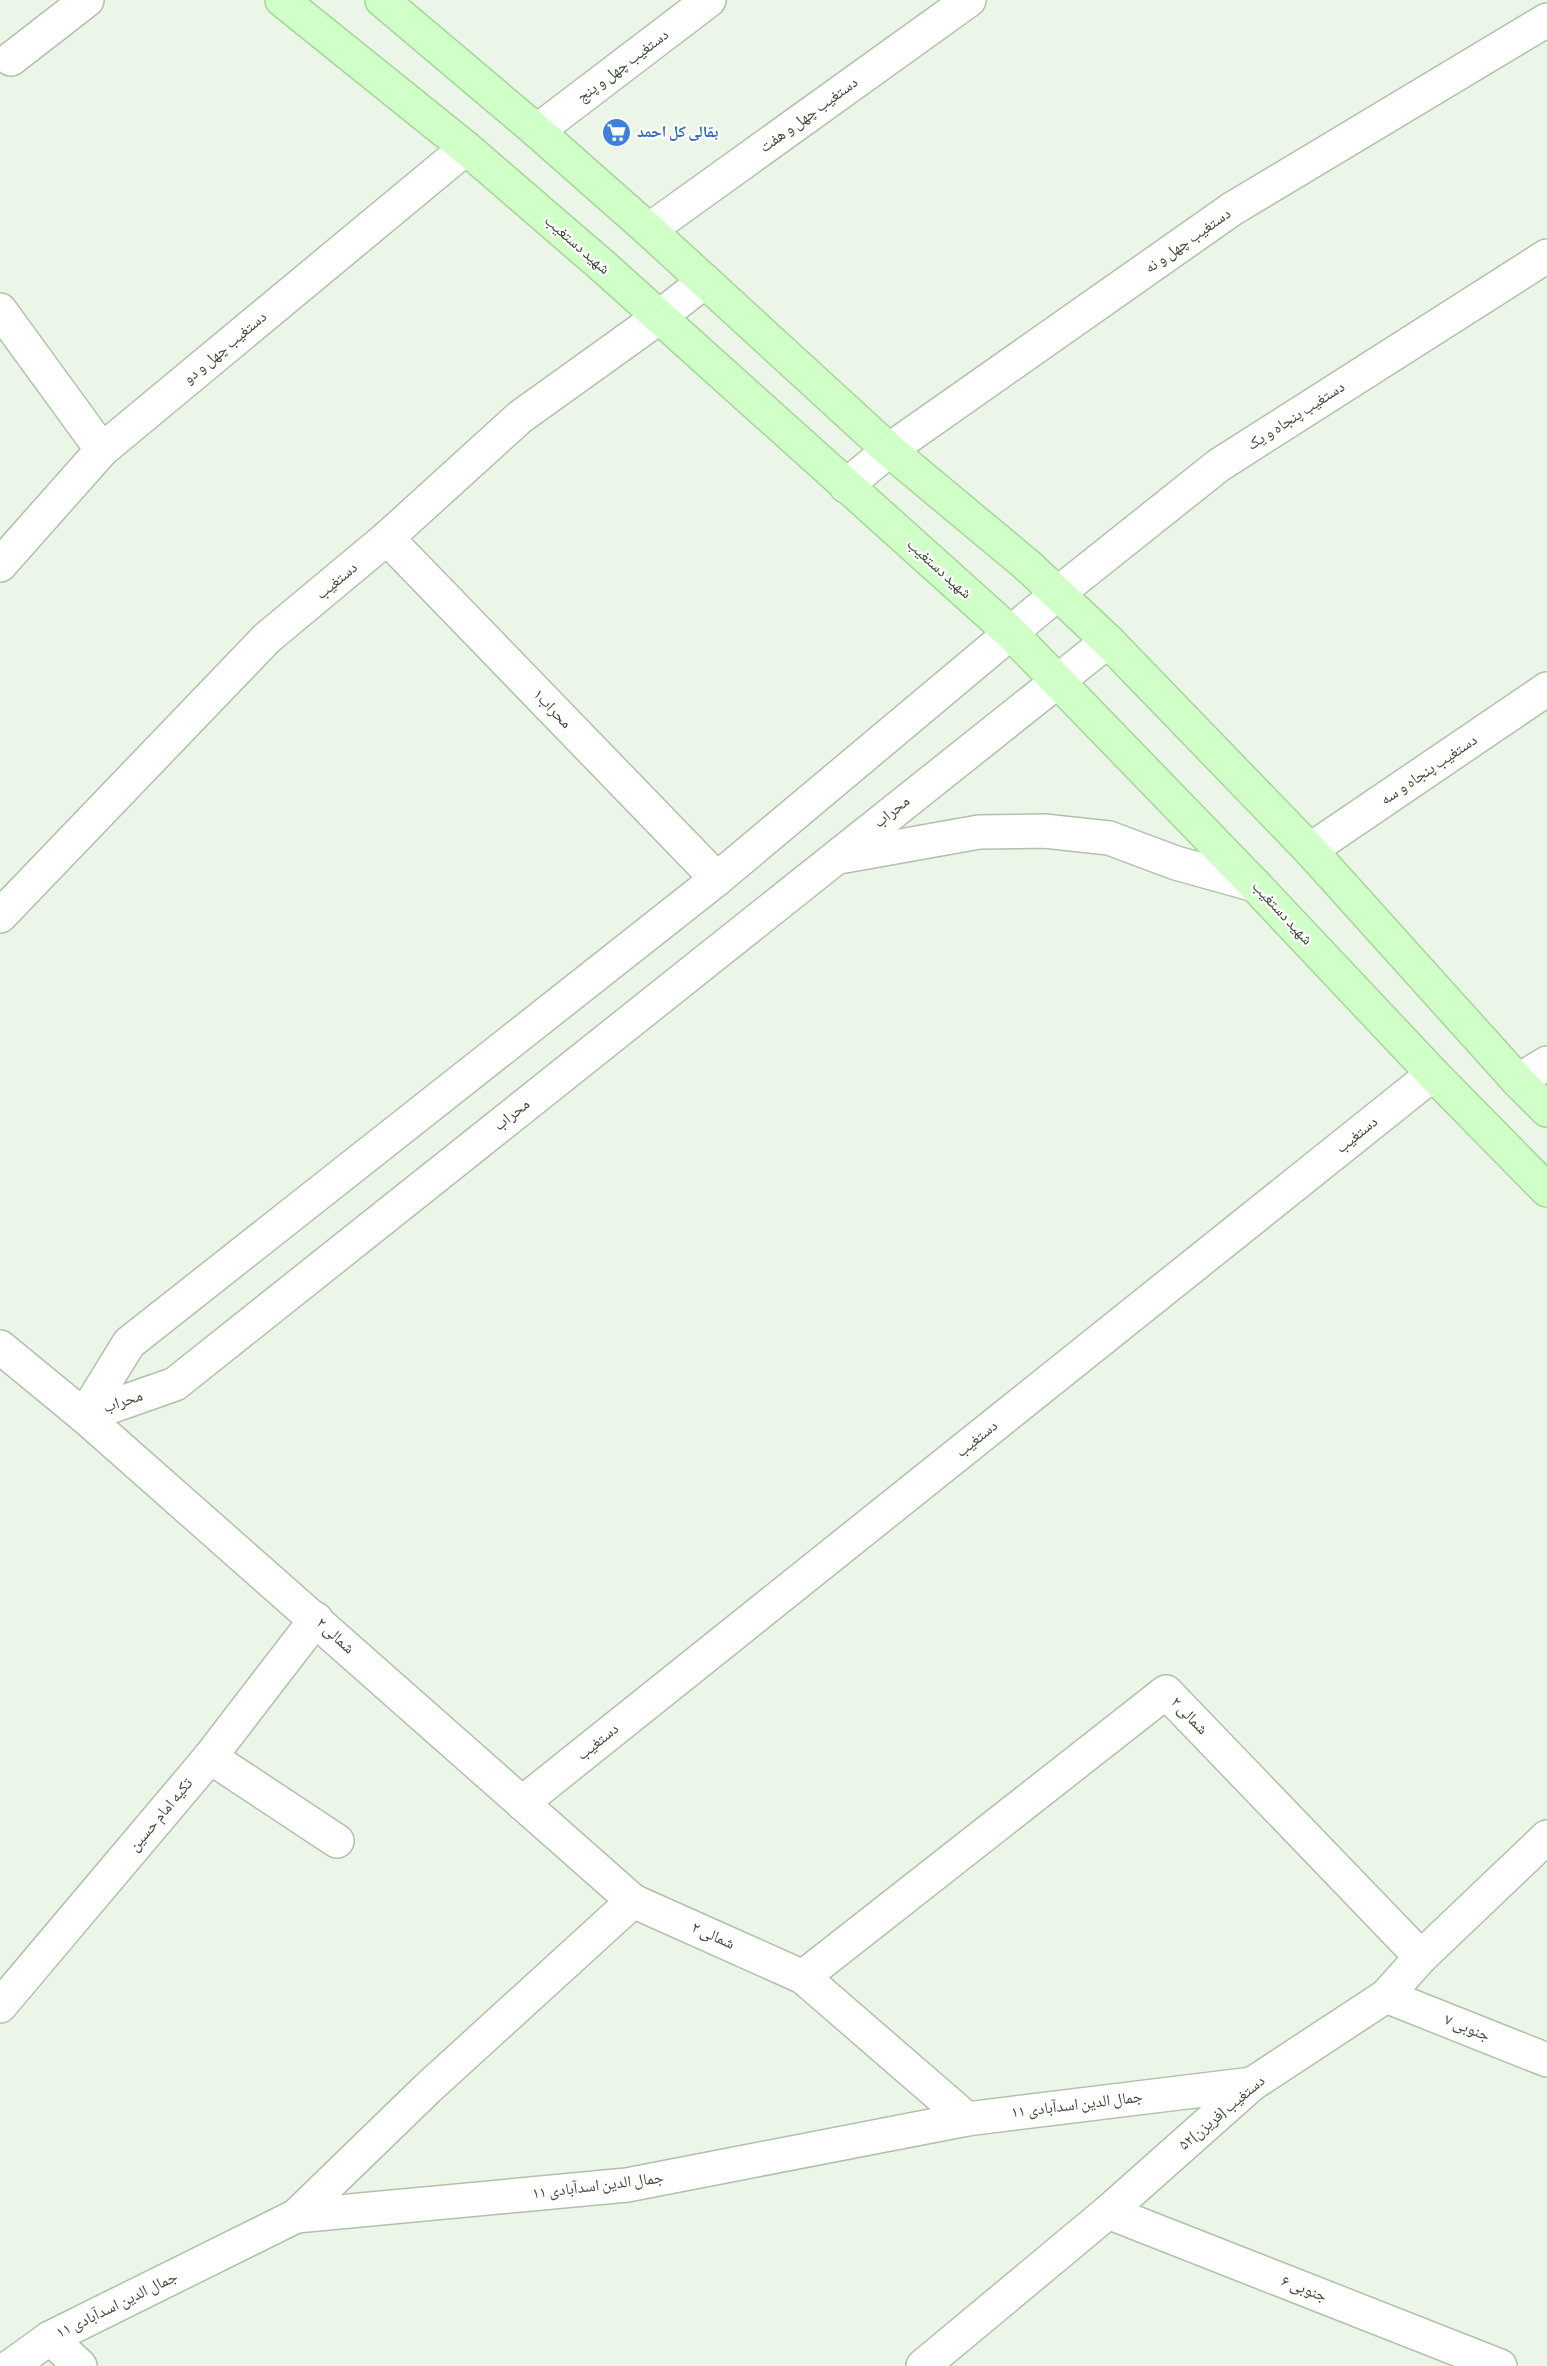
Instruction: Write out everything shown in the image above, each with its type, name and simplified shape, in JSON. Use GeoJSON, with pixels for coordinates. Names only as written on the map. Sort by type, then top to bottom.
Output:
{"type":"FeatureCollection","features":[{"type":"Feature","properties":{"kind":"street"},"geometry":{"type":"LineString","coordinates":[[11,59],[87,0]]}},
{"type":"Feature","properties":{"kind":"street","name":"شهید دستغیب"},"geometry":{"type":"LineString","coordinates":[[282,0],[466,148],[1011,633],[1547,1190]]}},
{"type":"Feature","properties":{"kind":"street"},"geometry":{"type":"LineString","coordinates":[[382,0],[650,230],[889,450],[1027,565],[1108,641],[1310,850],[1518,1081],[1547,1110]]}},
{"type":"Feature","properties":{"kind":"street","name":"دستغیب چهل و پنج"},"geometry":{"type":"LineString","coordinates":[[537,131],[709,0]]}},
{"type":"Feature","properties":{"kind":"street","name":"دستغیب چهل و هفت"},"geometry":{"type":"LineString","coordinates":[[650,230],[969,0]]}},
{"type":"Feature","properties":{"kind":"street","name":"دستغیب چهل و نه"},"geometry":{"type":"LineString","coordinates":[[846,486],[889,450],[1232,209],[1547,20]]}},
{"type":"Feature","properties":{"kind":"street","name":"دستغیب چهل و دو"},"geometry":{"type":"LineString","coordinates":[[0,565],[102,450],[466,148]]}},
{"type":"Feature","properties":{"kind":"street","name":"دستغیب پنجاه و یک"},"geometry":{"type":"LineString","coordinates":[[1057,594],[1219,465],[1547,256]]}},
{"type":"Feature","properties":{"kind":"street","name":"دستغیب"},"geometry":{"type":"LineString","coordinates":[[0,916],[267,638],[387,538],[520,417],[658,318],[705,281]]}},
{"type":"Feature","properties":{"kind":"street"},"geometry":{"type":"LineString","coordinates":[[0,310],[102,450]]}},
{"type":"Feature","properties":{"kind":"street","name":"محراب۱"},"geometry":{"type":"LineString","coordinates":[[387,538],[717,879]]}},
{"type":"Feature","properties":{"kind":"street","name":"محراب"},"geometry":{"type":"LineString","coordinates":[[84,1416],[129,1343],[717,879],[1057,594]]}},
{"type":"Feature","properties":{"kind":"street","name":"محراب"},"geometry":{"type":"LineString","coordinates":[[84,1416],[175,1384],[1108,641]]}},
{"type":"Feature","properties":{"kind":"street","name":"دستغیب پنجاه و سه"},"geometry":{"type":"LineString","coordinates":[[1310,850],[1547,689]]}},
{"type":"Feature","properties":{"kind":"street"},"geometry":{"type":"LineString","coordinates":[[834,858],[979,832],[1044,831],[1109,838],[1176,863],[1255,885]]}},
{"type":"Feature","properties":{"kind":"street"},"geometry":{"type":"LineString","coordinates":[[1518,1081],[1547,1063]]}},
{"type":"Feature","properties":{"kind":"street","name":"دستغیب"},"geometry":{"type":"LineString","coordinates":[[522,1803],[1433,1074]]}},
{"type":"Feature","properties":{"kind":"street","name":"۲ شمالی"},"geometry":{"type":"LineString","coordinates":[[6,1365],[84,1416],[633,1900],[803,1977],[1166,1692],[1421,1957]]}},
{"type":"Feature","properties":{"kind":"street","name":"تکیه امام حسین"},"geometry":{"type":"LineString","coordinates":[[0,2006],[210,1757],[316,1619]]}},
{"type":"Feature","properties":{"kind":"street"},"geometry":{"type":"LineString","coordinates":[[210,1757],[337,1841]]}},
{"type":"Feature","properties":{"kind":"street","name":"دستغیب (فریزن)۵۲"},"geometry":{"type":"LineString","coordinates":[[923,2366],[1108,2212],[1252,2084],[1386,1996],[1421,1957],[1547,1836]]}},
{"type":"Feature","properties":{"kind":"street"},"geometry":{"type":"LineString","coordinates":[[296,2216],[428,2088],[633,1900]]}},
{"type":"Feature","properties":{"kind":"street"},"geometry":{"type":"LineString","coordinates":[[803,1977],[967,2119]]}},
{"type":"Feature","properties":{"kind":"street","name":"جنوبی ۷"},"geometry":{"type":"LineString","coordinates":[[1386,1996],[1547,2060]]}},
{"type":"Feature","properties":{"kind":"street","name":"جمال الدین اسدآبادی ۱۱"},"geometry":{"type":"LineString","coordinates":[[11,2366],[50,2338],[296,2216],[627,2185],[967,2119],[1252,2084]]}},
{"type":"Feature","properties":{"kind":"street","name":"جنوبی ۶"},"geometry":{"type":"LineString","coordinates":[[1108,2212],[1500,2366]]}},
{"type":"Feature","properties":{"kind":"street"},"geometry":{"type":"LineString","coordinates":[[50,2338],[80,2366]]}},
{"type":"Feature","properties":{"kind":"place","name":"بقالی کل احمد"},"geometry":{"type":"Point","coordinates":[616,132]}}]}
